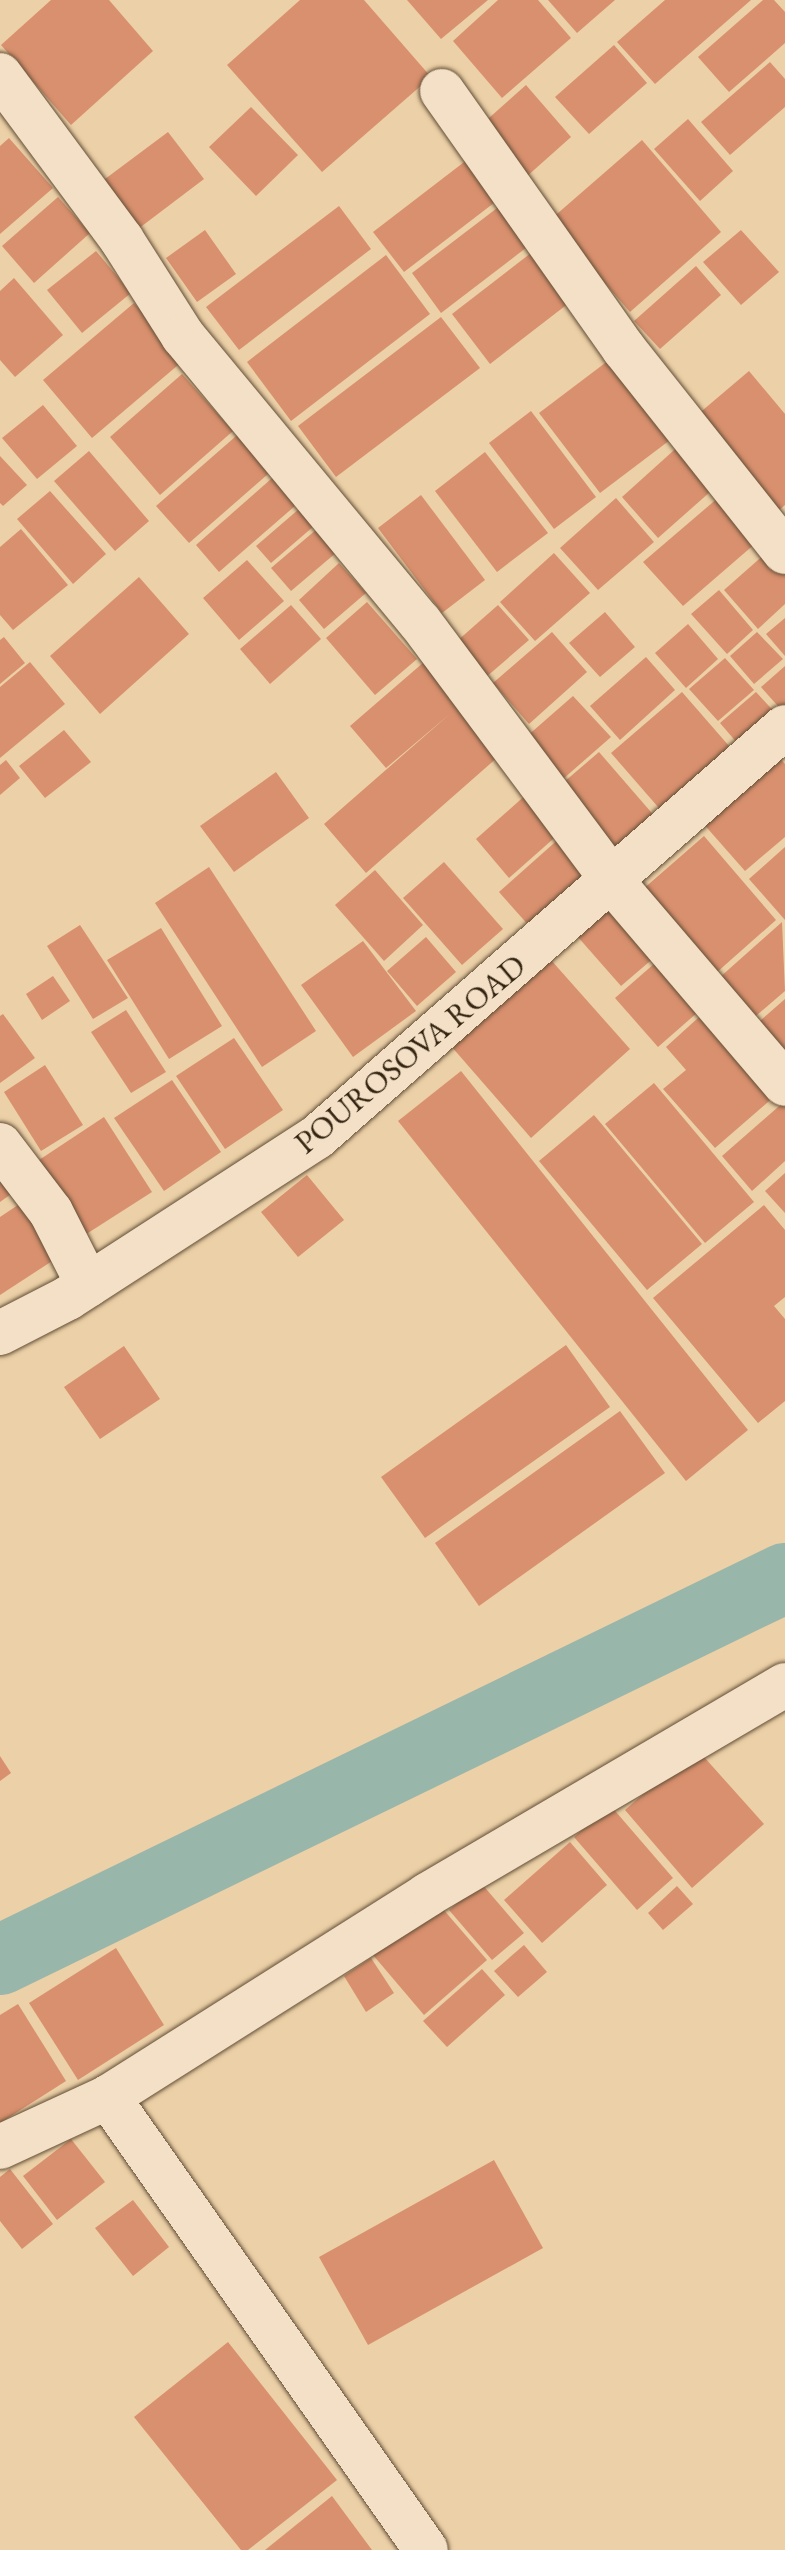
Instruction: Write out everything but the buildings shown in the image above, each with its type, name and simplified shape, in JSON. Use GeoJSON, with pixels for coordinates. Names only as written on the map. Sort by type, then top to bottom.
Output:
{"type":"FeatureCollection","features":[{"type":"Feature","properties":{"kind":"street"},"geometry":{"type":"LineString","coordinates":[[0,75],[122,240],[183,336],[420,622],[616,881],[785,1084]]}},
{"type":"Feature","properties":{"kind":"street"},"geometry":{"type":"LineString","coordinates":[[442,91],[624,349],[785,552]]}},
{"type":"Feature","properties":{"kind":"street","name":"POUROSOVA ROAD"},"geometry":{"type":"LineString","coordinates":[[0,1333],[88,1285],[317,1137],[616,881],[785,727]]}},
{"type":"Feature","properties":{"kind":"street"},"geometry":{"type":"LineString","coordinates":[[0,1145],[51,1212],[88,1285]]}},
{"type":"Feature","properties":{"kind":"street"},"geometry":{"type":"LineString","coordinates":[[0,2147],[108,2097],[427,1895],[785,1685]]}},
{"type":"Feature","properties":{"kind":"street"},"geometry":{"type":"LineString","coordinates":[[108,2097],[426,2550]]}},
{"type":"Feature","properties":{"kind":"waterway"},"geometry":{"type":"LineString","coordinates":[[0,1960],[785,1578]]}}]}
